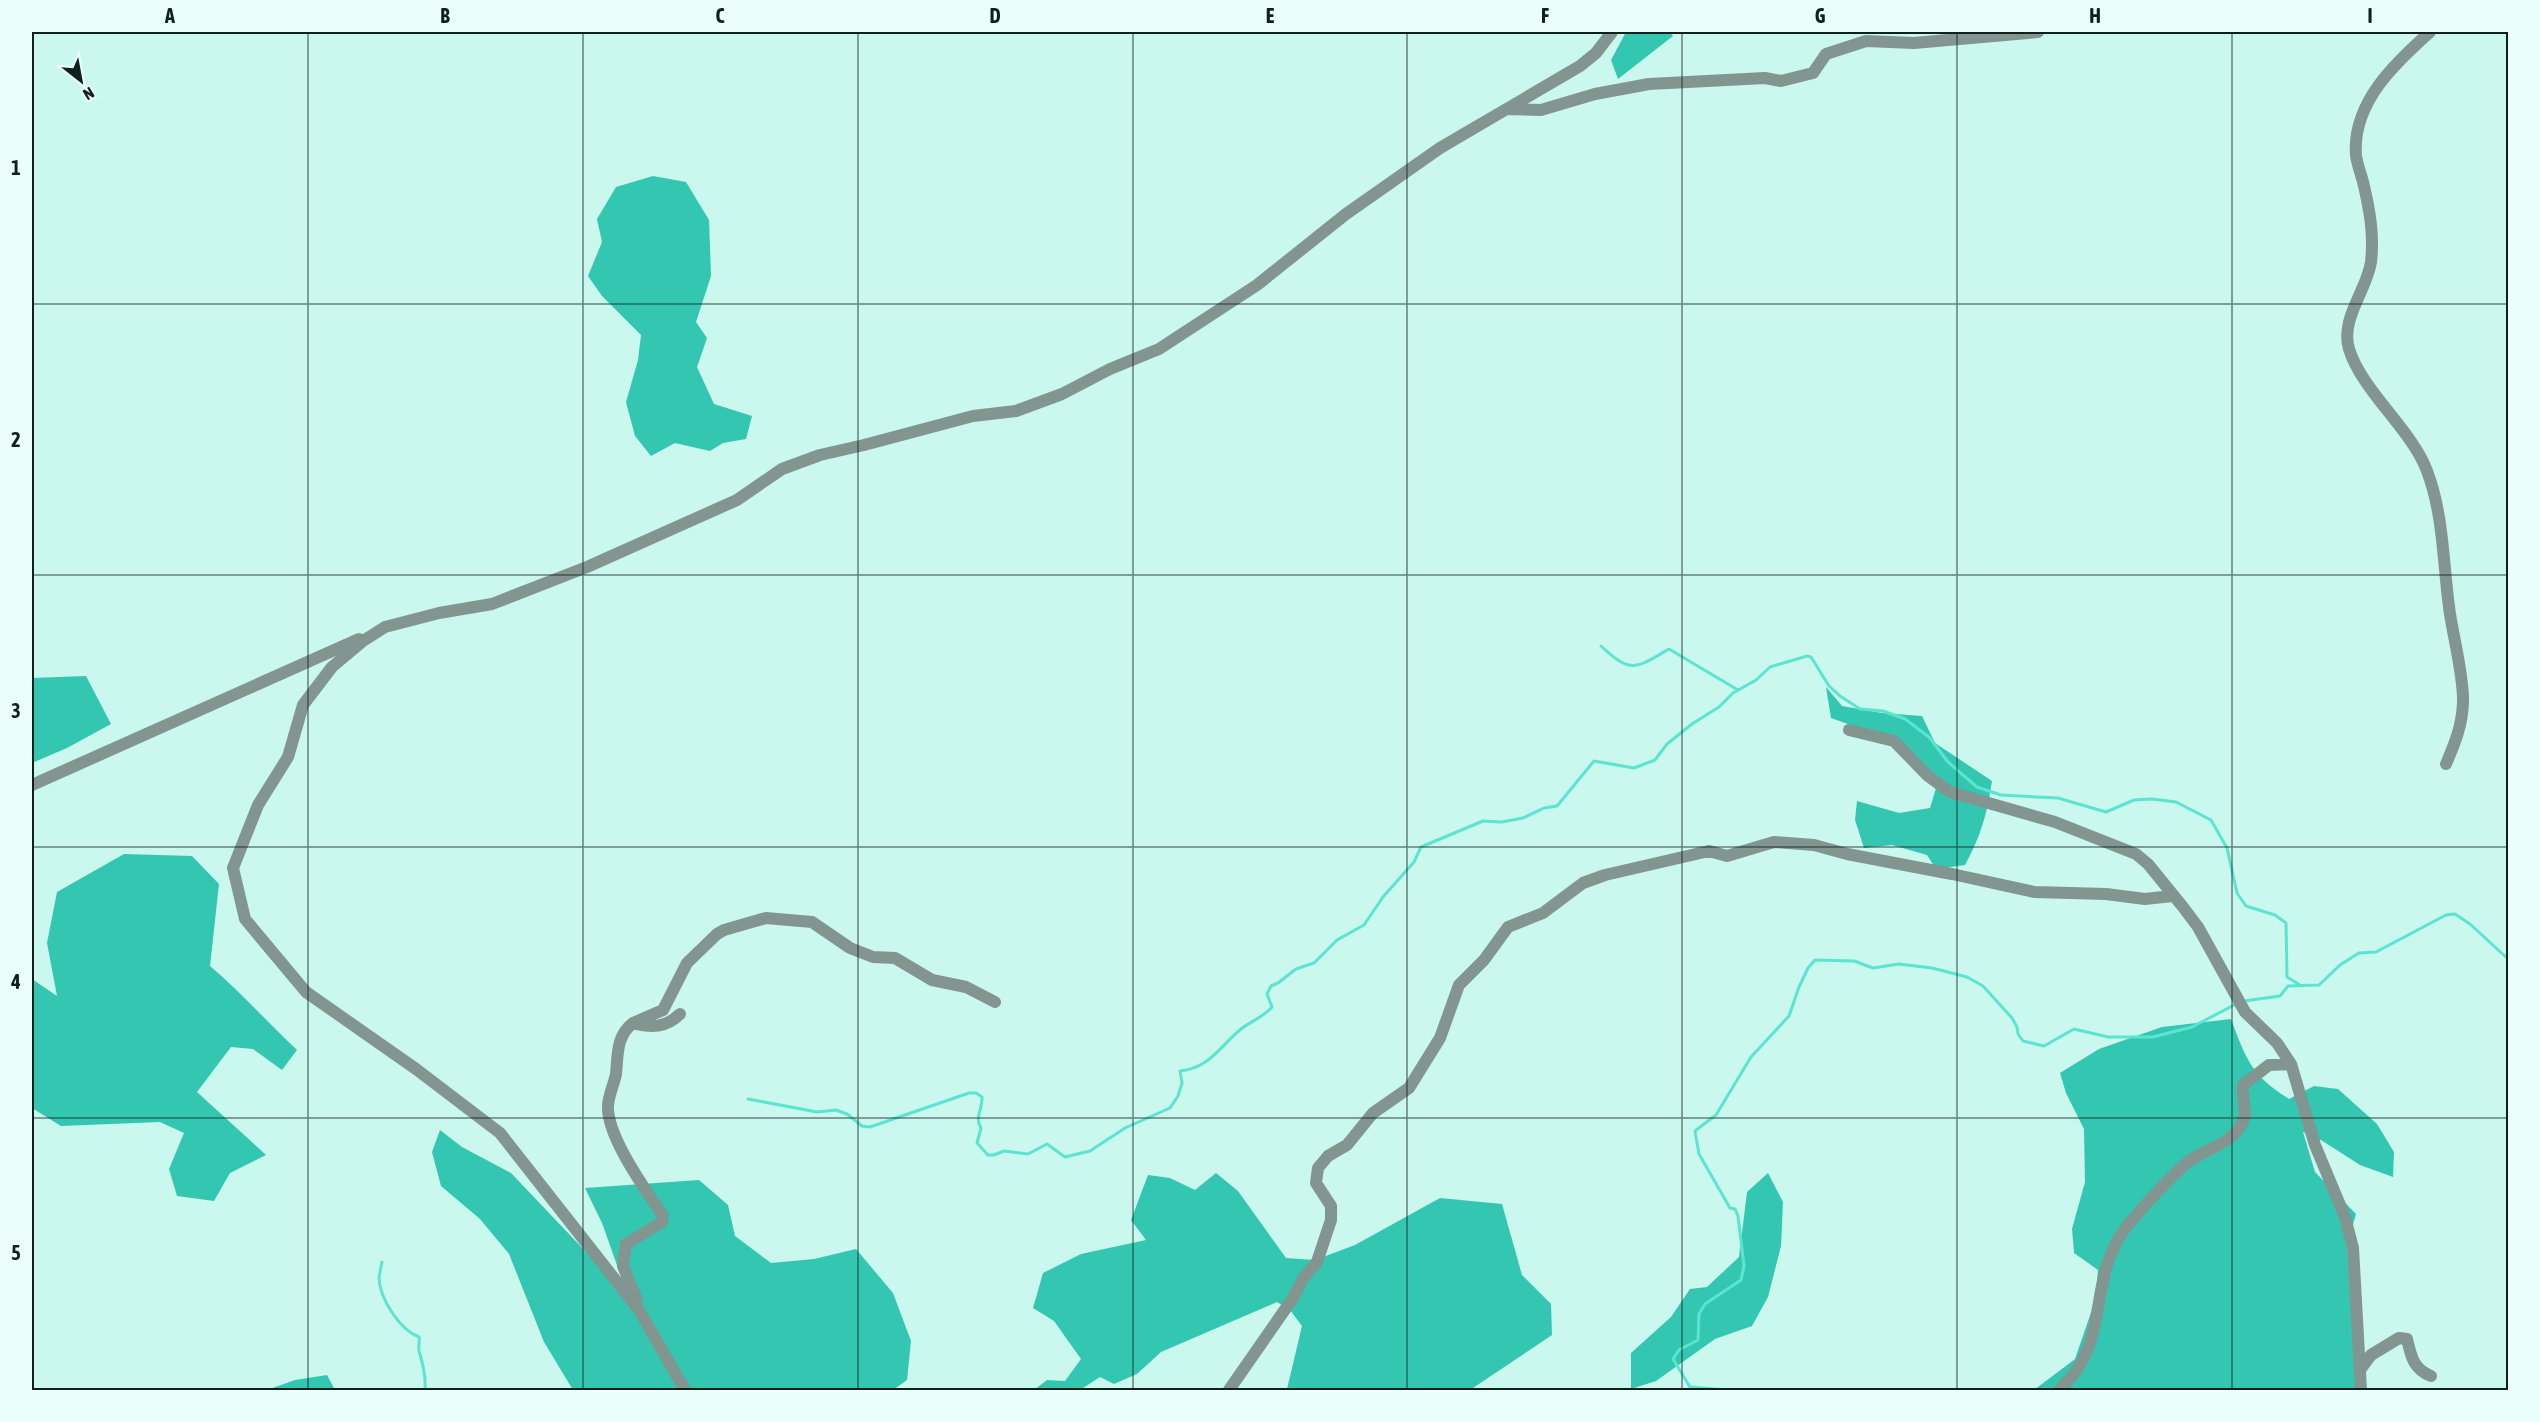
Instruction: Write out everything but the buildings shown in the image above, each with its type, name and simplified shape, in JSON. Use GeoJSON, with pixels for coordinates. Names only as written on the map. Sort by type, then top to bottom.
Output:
{"type":"FeatureCollection","features":[{"type":"Feature","properties":{"kind":"street"},"geometry":{"type":"LineString","coordinates":[[32,785],[385,627],[492,604],[587,567],[737,500],[782,469],[820,455],[973,416],[1016,411],[1062,394],[1110,369],[1159,349],[1257,285],[1346,214],[1431,155],[1580,66],[1596,53],[1612,32]]}},
{"type":"Feature","properties":{"kind":"street"},"geometry":{"type":"LineString","coordinates":[[1508,109],[1541,110],[1595,94],[1649,84],[1765,78],[1781,81],[1813,73],[1826,54],[1866,41],[1914,43],[2038,32]]}},
{"type":"Feature","properties":{"kind":"street"},"geometry":{"type":"LineString","coordinates":[[2430,32],[2394,65],[2370,96],[2358,130],[2356,155],[2371,214],[2373,239],[2370,266],[2348,327],[2348,347],[2355,364],[2413,446],[2427,470],[2439,519],[2463,701],[2460,732],[2446,764]]}},
{"type":"Feature","properties":{"kind":"street"},"geometry":{"type":"LineString","coordinates":[[385,627],[363,641],[332,667],[303,705],[288,757],[258,805],[233,868],[245,919],[306,992],[416,1069],[500,1132],[639,1310],[685,1390]]}},
{"type":"Feature","properties":{"kind":"street"},"geometry":{"type":"LineString","coordinates":[[1850,730],[1894,741],[1928,776],[1950,792],[2055,822],[2136,854],[2148,864],[2183,907],[2198,927],[2245,1012],[2277,1043],[2291,1064],[2308,1123],[2345,1217],[2353,1248],[2361,1390]]}},
{"type":"Feature","properties":{"kind":"street"},"geometry":{"type":"LineString","coordinates":[[1229,1390],[1293,1298],[1304,1276],[1317,1263],[1331,1220],[1331,1206],[1316,1183],[1318,1168],[1328,1156],[1347,1145],[1373,1113],[1409,1088],[1440,1038],[1459,985],[1484,960],[1508,927],[1556,906],[1582,883],[1687,854],[1709,851],[1727,856],[1774,842],[1814,845],[1847,854],[2034,892],[2106,894],[2145,899],[2172,896]]}},
{"type":"Feature","properties":{"kind":"street"},"geometry":{"type":"LineString","coordinates":[[639,1310],[636,1295],[623,1266],[623,1255],[626,1244],[662,1222],[663,1216],[628,1162],[609,1121],[608,1106],[616,1076],[617,1051],[624,1030],[633,1023],[663,1010],[687,963],[717,934],[766,918],[812,922],[850,948],[873,957],[895,958],[932,980],[966,987],[995,1002]]}},
{"type":"Feature","properties":{"kind":"street"},"geometry":{"type":"LineString","coordinates":[[633,1023],[653,1027],[672,1022],[680,1014]]}},
{"type":"Feature","properties":{"kind":"street"},"geometry":{"type":"LineString","coordinates":[[2059,1390],[2069,1382],[2089,1348],[2098,1317],[2107,1262],[2132,1220],[2191,1160],[2219,1146],[2234,1134],[2243,1122],[2243,1085],[2269,1065],[2291,1064]]}},
{"type":"Feature","properties":{"kind":"street"},"geometry":{"type":"LineString","coordinates":[[2360,1370],[2371,1355],[2399,1338],[2407,1339],[2413,1363],[2422,1372],[2431,1376]]}},
{"type":"Feature","properties":{"kind":"green space"},"geometry":{"type":"Polygon","coordinates":[[[1626,32],[1670,32],[1673,36],[1618,79],[1611,60],[1626,32]]]}},
{"type":"Feature","properties":{"kind":"green space"},"geometry":{"type":"Polygon","coordinates":[[[653,176],[686,182],[709,220],[711,276],[696,322],[707,338],[697,367],[714,404],[752,416],[746,439],[723,443],[710,451],[675,443],[651,456],[635,436],[626,402],[638,360],[641,335],[602,296],[588,276],[602,242],[597,219],[616,187],[653,176]]]}},
{"type":"Feature","properties":{"kind":"green space"},"geometry":{"type":"Polygon","coordinates":[[[86,676],[111,724],[67,748],[32,763],[32,678],[86,676]]]}},
{"type":"Feature","properties":{"kind":"green space"},"geometry":{"type":"Polygon","coordinates":[[[1826,687],[1842,706],[1882,713],[1922,716],[1935,743],[1992,781],[1983,824],[1965,865],[1936,869],[1927,855],[1892,845],[1864,848],[1855,820],[1857,801],[1899,813],[1930,808],[1939,778],[1876,734],[1831,718],[1826,687]]]}},
{"type":"Feature","properties":{"kind":"green space"},"geometry":{"type":"Polygon","coordinates":[[[124,854],[192,856],[219,884],[210,966],[297,1050],[282,1070],[253,1049],[231,1047],[197,1092],[266,1155],[230,1173],[214,1201],[177,1196],[169,1169],[184,1133],[160,1122],[61,1126],[32,1108],[32,979],[57,996],[47,943],[57,892],[124,854]]]}},
{"type":"Feature","properties":{"kind":"green space"},"geometry":{"type":"Polygon","coordinates":[[[2231,1019],[2251,1065],[2266,1082],[2289,1099],[2314,1086],[2338,1089],[2377,1124],[2394,1152],[2393,1177],[2360,1165],[2321,1140],[2303,1132],[2315,1172],[2356,1214],[2347,1245],[2357,1390],[2034,1390],[2075,1359],[2095,1301],[2098,1270],[2074,1253],[2072,1229],[2085,1182],[2084,1129],[2066,1093],[2060,1073],[2099,1049],[2162,1027],[2231,1019]]]}},
{"type":"Feature","properties":{"kind":"green space"},"geometry":{"type":"Polygon","coordinates":[[[440,1130],[462,1147],[511,1173],[628,1296],[602,1223],[585,1188],[699,1180],[728,1205],[735,1236],[771,1263],[814,1259],[856,1249],[893,1293],[911,1341],[907,1380],[893,1390],[573,1390],[544,1342],[509,1254],[480,1219],[441,1186],[432,1152],[440,1130]]]}},
{"type":"Feature","properties":{"kind":"green space"},"geometry":{"type":"Polygon","coordinates":[[[1216,1173],[1238,1191],[1286,1258],[1315,1260],[1355,1245],[1440,1198],[1502,1204],[1522,1275],[1551,1304],[1552,1335],[1470,1390],[1279,1390],[1287,1389],[1302,1326],[1290,1310],[1277,1302],[1161,1352],[1137,1374],[1114,1384],[1100,1377],[1080,1390],[1034,1390],[1047,1380],[1065,1381],[1081,1359],[1054,1321],[1033,1308],[1043,1273],[1081,1254],[1146,1240],[1131,1220],[1148,1175],[1170,1178],[1195,1190],[1216,1173]]]}},
{"type":"Feature","properties":{"kind":"green space"},"geometry":{"type":"Polygon","coordinates":[[[1768,1173],[1783,1202],[1781,1246],[1768,1297],[1752,1326],[1715,1339],[1656,1381],[1631,1389],[1631,1353],[1671,1317],[1690,1289],[1707,1287],[1739,1257],[1747,1192],[1768,1173]]]}},
{"type":"Feature","properties":{"kind":"green space"},"geometry":{"type":"Polygon","coordinates":[[[327,1375],[335,1390],[267,1390],[295,1380],[327,1375]]]}},
{"type":"Feature","properties":{"kind":"waterway"},"geometry":{"type":"LineString","coordinates":[[1601,646],[1620,661],[1634,666],[1669,649],[1738,690]]}},
{"type":"Feature","properties":{"kind":"waterway"},"geometry":{"type":"LineString","coordinates":[[748,1099],[817,1112],[836,1110],[847,1114],[862,1126],[870,1127],[969,1093],[976,1093],[982,1097],[978,1120],[981,1128],[977,1143],[988,1155],[1004,1151],[1028,1154],[1047,1144],[1065,1157],[1090,1151],[1125,1128],[1170,1108],[1178,1096],[1182,1083],[1180,1071],[1199,1066],[1207,1061],[1241,1029],[1269,1010],[1272,1007],[1267,994],[1271,986],[1296,969],[1314,963],[1337,940],[1364,925],[1383,897],[1414,862],[1421,847],[1483,821],[1502,822],[1523,818],[1544,808],[1557,806],[1594,761],[1634,768],[1655,760],[1667,744],[1692,724],[1719,707],[1733,693],[1756,680],[1770,667],[1807,656],[1811,657],[1829,686],[1840,696],[1860,709],[1883,711],[1905,719],[1929,737],[1948,762],[1977,787],[2001,795],[2058,798],[2106,812],[2134,800],[2152,799],[2176,802],[2211,820],[2227,848],[2237,893],[2246,906],[2275,915],[2286,923],[2287,977],[2300,985]]}},
{"type":"Feature","properties":{"kind":"waterway"},"geometry":{"type":"LineString","coordinates":[[2244,1001],[2280,996],[2288,986],[2319,985],[2340,965],[2359,953],[2376,952],[2446,915],[2455,914],[2470,924],[2508,959]]}},
{"type":"Feature","properties":{"kind":"waterway"},"geometry":{"type":"LineString","coordinates":[[1726,1390],[1690,1387],[1673,1359],[1679,1350],[1698,1340],[1699,1314],[1705,1304],[1741,1280],[1744,1266],[1738,1216],[1735,1209],[1730,1208],[1699,1154],[1695,1131],[1716,1115],[1751,1057],[1789,1016],[1799,987],[1808,968],[1815,960],[1854,961],[1873,968],[1899,964],[1932,968],[1967,977],[1983,986],[2012,1018],[2023,1041],[2044,1046],[2074,1029],[2108,1037],[2153,1037],[2192,1027],[2238,1003]]}},
{"type":"Feature","properties":{"kind":"waterway"},"geometry":{"type":"LineString","coordinates":[[382,1262],[379,1277],[387,1303],[405,1328],[419,1337],[425,1390]]}}]}
